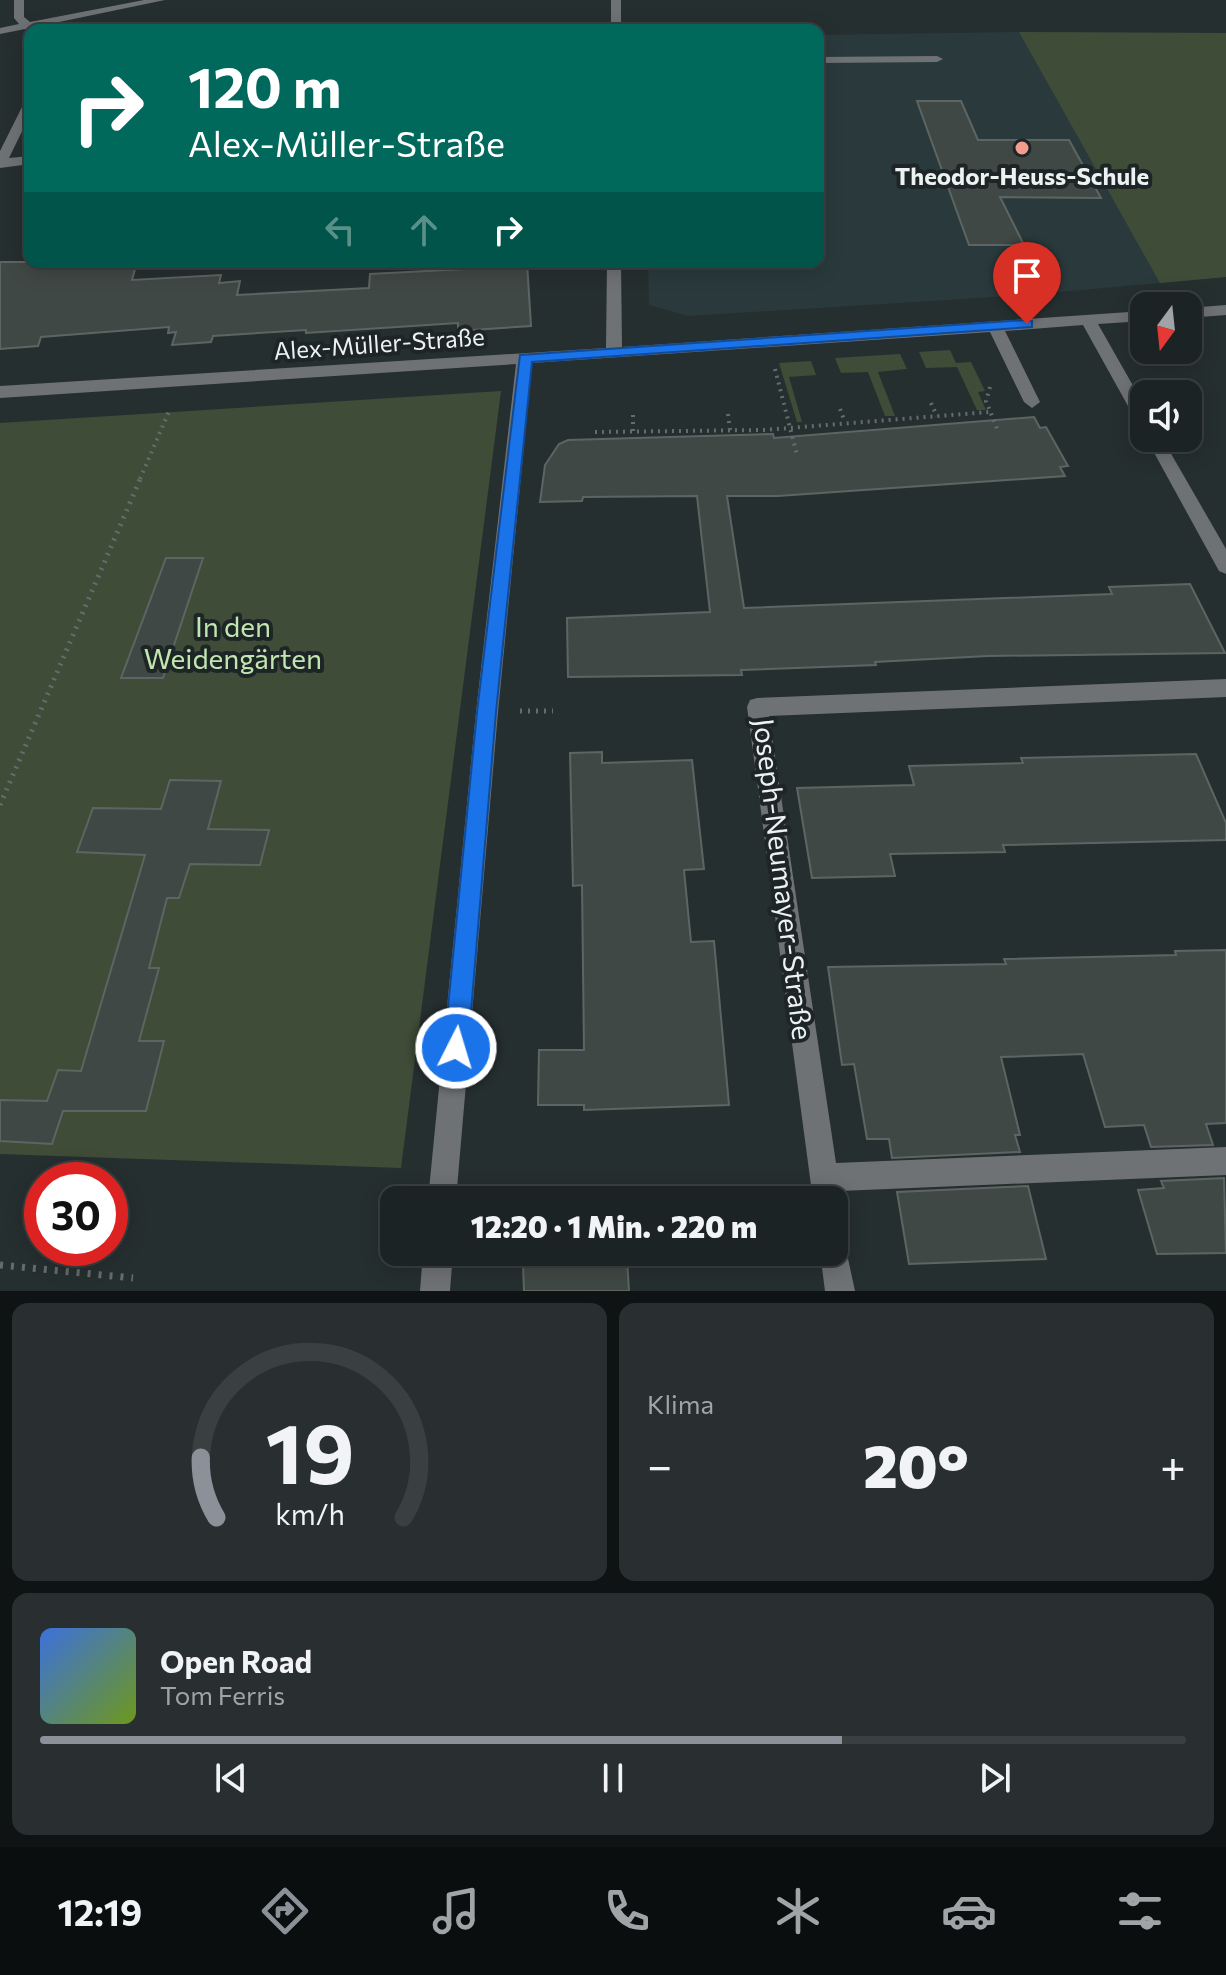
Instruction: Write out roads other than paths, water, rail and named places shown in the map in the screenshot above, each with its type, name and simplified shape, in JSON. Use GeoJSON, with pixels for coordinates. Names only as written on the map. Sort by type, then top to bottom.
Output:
{"type":"FeatureCollection","features":[{"type":"Feature","properties":{"kind":"street"},"geometry":{"type":"LineString","coordinates":[[19,0],[19,18],[26,24]]}},
{"type":"Feature","properties":{"kind":"street"},"geometry":{"type":"LineString","coordinates":[[44,24],[160,0]]}},
{"type":"Feature","properties":{"kind":"street"},"geometry":{"type":"LineString","coordinates":[[616,0],[616,24]]}},
{"type":"Feature","properties":{"kind":"street"},"geometry":{"type":"LineString","coordinates":[[0,31],[24,28]]}},
{"type":"Feature","properties":{"kind":"street"},"geometry":{"type":"LineString","coordinates":[[824,60],[937,59]]}},
{"type":"Feature","properties":{"kind":"street"},"geometry":{"type":"LineString","coordinates":[[0,163],[24,115]]}},
{"type":"Feature","properties":{"kind":"street"},"geometry":{"type":"LineString","coordinates":[[0,163],[24,161]]}},
{"type":"Feature","properties":{"kind":"street"},"geometry":{"type":"LineString","coordinates":[[614,268],[614,352]]}},
{"type":"Feature","properties":{"kind":"street"},"geometry":{"type":"LineString","coordinates":[[1202,312],[1226,310]]}},
{"type":"Feature","properties":{"kind":"street","name":"Alex-Müller-Straße"},"geometry":{"type":"LineString","coordinates":[[0,392],[1130,317]]}},
{"type":"Feature","properties":{"kind":"street"},"geometry":{"type":"LineString","coordinates":[[1088,320],[1130,395]]}},
{"type":"Feature","properties":{"kind":"street"},"geometry":{"type":"LineString","coordinates":[[995,326],[1032,402]]}},
{"type":"Feature","properties":{"kind":"street"},"geometry":{"type":"LineString","coordinates":[[443,1186],[487,712],[525,358]]}},
{"type":"Feature","properties":{"kind":"street"},"geometry":{"type":"LineString","coordinates":[[1162,452],[1226,566]]}},
{"type":"Feature","properties":{"kind":"street","name":"Joseph-Neumayer-Straße"},"geometry":{"type":"LineString","coordinates":[[825,1186],[757,707],[1226,688]]}},
{"type":"Feature","properties":{"kind":"street","name":"Joseph-Neumayer-Straße"},"geometry":{"type":"LineString","coordinates":[[848,1187],[1226,1161]]}},
{"type":"Feature","properties":{"kind":"street"},"geometry":{"type":"LineString","coordinates":[[435,1291],[437,1266]]}},
{"type":"Feature","properties":{"kind":"street"},"geometry":{"type":"LineString","coordinates":[[836,1266],[840,1291]]}},
{"type":"Feature","properties":{"kind":"place","name":"Theodor-Heuss-Schule"},"geometry":{"type":"Point","coordinates":[1022,148]}},
{"type":"Feature","properties":{"kind":"park label","name":"In den Weidengärten"},"geometry":{"type":"Point","coordinates":[233,642]}}]}
